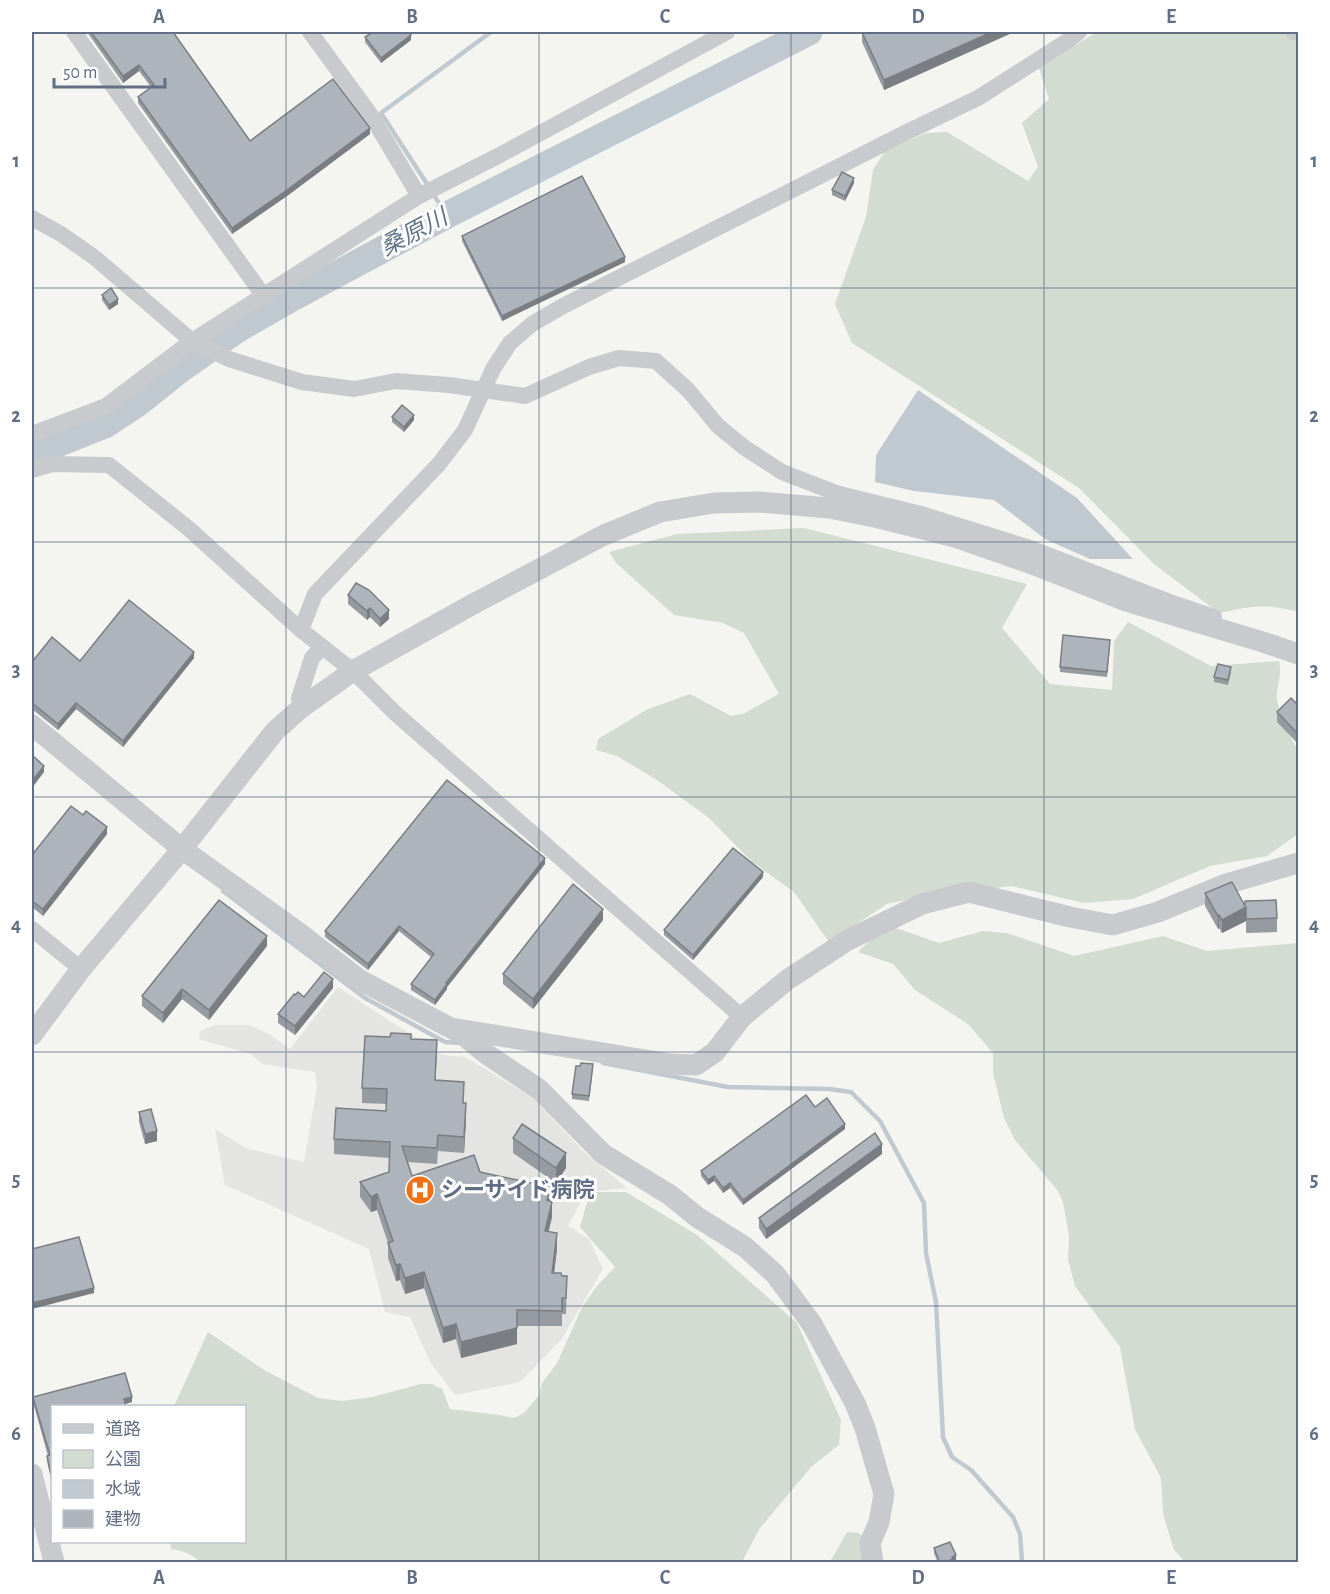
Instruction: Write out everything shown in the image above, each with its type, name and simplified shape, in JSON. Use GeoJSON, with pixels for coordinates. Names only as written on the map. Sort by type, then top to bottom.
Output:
{"type":"FeatureCollection","features":[{"type":"Feature","properties":{"kind":"street"},"geometry":{"type":"LineString","coordinates":[[74,32],[263,296]]}},
{"type":"Feature","properties":{"kind":"street"},"geometry":{"type":"LineString","coordinates":[[310,32],[370,114],[419,196]]}},
{"type":"Feature","properties":{"kind":"street"},"geometry":{"type":"LineString","coordinates":[[32,434],[106,406],[192,341],[419,196],[727,32]]}},
{"type":"Feature","properties":{"kind":"street"},"geometry":{"type":"LineString","coordinates":[[302,630],[315,594],[439,464],[465,429],[493,369],[510,343],[532,324],[978,98],[1078,32]]}},
{"type":"Feature","properties":{"kind":"street"},"geometry":{"type":"LineString","coordinates":[[1293,32],[1299,33]]}},
{"type":"Feature","properties":{"kind":"street"},"geometry":{"type":"LineString","coordinates":[[32,218],[61,234],[94,257],[192,341],[229,359],[312,384],[354,389],[396,381],[449,385],[525,396],[589,367],[619,358],[656,361],[688,390],[718,426],[745,448],[782,472],[836,493],[921,514],[1027,547],[1167,601],[1248,628],[1263,642]]}},
{"type":"Feature","properties":{"kind":"street"},"geometry":{"type":"LineString","coordinates":[[32,470],[52,464],[109,465],[188,528],[302,630],[353,671],[395,713],[742,1017]]}},
{"type":"Feature","properties":{"kind":"street"},"geometry":{"type":"LineString","coordinates":[[32,1033],[81,969],[176,857],[275,730],[301,708],[353,671],[475,603],[604,535],[660,512],[714,503],[759,502],[829,508],[901,524],[955,537],[1035,565],[1126,601],[1299,654]]}},
{"type":"Feature","properties":{"kind":"street"},"geometry":{"type":"LineString","coordinates":[[301,708],[299,698],[312,658],[322,647]]}},
{"type":"Feature","properties":{"kind":"street"},"geometry":{"type":"LineString","coordinates":[[32,725],[176,857],[298,932],[360,980],[456,1031],[540,1090],[603,1154],[670,1195],[697,1217],[745,1247],[775,1274],[812,1324],[841,1375],[865,1428],[884,1494],[879,1522],[870,1543],[873,1563]]}},
{"type":"Feature","properties":{"kind":"street"},"geometry":{"type":"LineString","coordinates":[[456,1031],[670,1064],[696,1065],[715,1052],[742,1017],[787,980],[848,940],[922,904],[969,892],[1070,917],[1113,925],[1158,912],[1226,884],[1299,862]]}},
{"type":"Feature","properties":{"kind":"street"},"geometry":{"type":"LineString","coordinates":[[32,929],[81,969]]}},
{"type":"Feature","properties":{"kind":"street"},"geometry":{"type":"LineString","coordinates":[[32,1474],[54,1563]]}},
{"type":"Feature","properties":{"kind":"shaded area","name":"シーサイド病院"},"geometry":{"type":"Polygon","coordinates":[[[338,987],[442,1055],[465,1057],[532,1097],[585,1153],[627,1188],[586,1192],[568,1226],[589,1239],[603,1269],[561,1340],[520,1382],[455,1395],[430,1362],[410,1317],[385,1312],[369,1249],[225,1185],[215,1129],[246,1148],[304,1162],[317,1087],[315,1072],[262,1064],[251,1054],[199,1039],[200,1031],[215,1025],[249,1025],[269,1034],[290,1049],[338,987]]]}},
{"type":"Feature","properties":{"kind":"green space"},"geometry":{"type":"Polygon","coordinates":[[[1097,32],[1298,32],[1298,612],[1259,606],[1219,613],[1154,564],[1079,488],[852,343],[835,304],[866,217],[873,170],[885,151],[926,133],[947,132],[1028,181],[1038,167],[1022,123],[1049,99],[1039,68],[1097,32]]]}},
{"type":"Feature","properties":{"kind":"green space"},"geometry":{"type":"Polygon","coordinates":[[[804,528],[1027,584],[1002,628],[1050,684],[1112,690],[1114,641],[1128,622],[1211,666],[1279,661],[1278,706],[1298,750],[1298,834],[1267,856],[1210,866],[1133,899],[1084,903],[1012,886],[920,897],[887,904],[829,942],[794,892],[751,861],[709,818],[657,780],[617,756],[596,750],[598,739],[648,709],[690,694],[731,716],[743,714],[779,694],[744,633],[723,623],[674,615],[616,563],[609,552],[677,534],[804,528]]]}},
{"type":"Feature","properties":{"kind":"green space"},"geometry":{"type":"Polygon","coordinates":[[[893,927],[939,943],[983,931],[1007,933],[1074,956],[1163,936],[1207,951],[1298,943],[1298,1562],[1185,1562],[1174,1550],[1163,1514],[1161,1478],[1135,1429],[1120,1347],[1075,1286],[1068,1260],[1069,1236],[1063,1202],[1058,1191],[1015,1140],[1004,1118],[993,1073],[993,1053],[968,1024],[915,990],[893,964],[858,952],[881,929],[893,927]]]}},
{"type":"Feature","properties":{"kind":"green space"},"geometry":{"type":"Polygon","coordinates":[[[590,1192],[626,1192],[697,1235],[797,1323],[841,1420],[839,1445],[812,1466],[760,1528],[742,1562],[200,1562],[187,1553],[171,1549],[170,1543],[246,1543],[246,1405],[174,1405],[208,1332],[264,1370],[318,1398],[342,1401],[372,1397],[421,1384],[432,1384],[442,1389],[450,1409],[514,1418],[524,1413],[539,1395],[542,1383],[557,1363],[582,1307],[615,1267],[580,1227],[590,1192]]]}},
{"type":"Feature","properties":{"kind":"green space"},"geometry":{"type":"Polygon","coordinates":[[[847,1532],[859,1533],[868,1541],[869,1562],[830,1562],[847,1532]]]}},
{"type":"Feature","properties":{"kind":"water"},"geometry":{"type":"Polygon","coordinates":[[[918,390],[1077,498],[1133,559],[1090,559],[1045,539],[994,500],[914,491],[875,482],[876,455],[918,390]]]}},
{"type":"Feature","properties":{"kind":"building"},"geometry":{"type":"Polygon","coordinates":[[[91,32],[173,32],[250,141],[333,79],[370,128],[232,228],[138,97],[154,85],[139,65],[123,76],[91,32]]]}},
{"type":"Feature","properties":{"kind":"building"},"geometry":{"type":"Polygon","coordinates":[[[373,32],[408,32],[411,35],[381,58],[365,37],[373,32]]]}},
{"type":"Feature","properties":{"kind":"building"},"geometry":{"type":"Polygon","coordinates":[[[862,32],[992,32],[884,80],[862,32]]]}},
{"type":"Feature","properties":{"kind":"building"},"geometry":{"type":"Polygon","coordinates":[[[842,172],[854,178],[845,196],[832,190],[842,172]]]}},
{"type":"Feature","properties":{"kind":"building"},"geometry":{"type":"Polygon","coordinates":[[[582,176],[625,257],[502,316],[462,236],[582,176]]]}},
{"type":"Feature","properties":{"kind":"building"},"geometry":{"type":"Polygon","coordinates":[[[111,288],[118,299],[109,305],[102,295],[111,288]]]}},
{"type":"Feature","properties":{"kind":"building"},"geometry":{"type":"Polygon","coordinates":[[[402,405],[414,415],[404,427],[392,417],[402,405]]]}},
{"type":"Feature","properties":{"kind":"building"},"geometry":{"type":"Polygon","coordinates":[[[356,583],[369,590],[389,610],[380,619],[370,608],[367,611],[348,595],[356,583]]]}},
{"type":"Feature","properties":{"kind":"building"},"geometry":{"type":"Polygon","coordinates":[[[129,600],[194,652],[123,741],[76,703],[58,724],[32,703],[32,662],[52,637],[80,661],[129,600]]]}},
{"type":"Feature","properties":{"kind":"building"},"geometry":{"type":"Polygon","coordinates":[[[1063,635],[1110,640],[1107,672],[1060,667],[1063,635]]]}},
{"type":"Feature","properties":{"kind":"building"},"geometry":{"type":"Polygon","coordinates":[[[1218,664],[1231,667],[1228,680],[1214,677],[1218,664]]]}},
{"type":"Feature","properties":{"kind":"building"},"geometry":{"type":"Polygon","coordinates":[[[1291,698],[1299,706],[1299,735],[1277,712],[1291,698]]]}},
{"type":"Feature","properties":{"kind":"building"},"geometry":{"type":"Polygon","coordinates":[[[32,755],[44,766],[32,781],[32,755]]]}},
{"type":"Feature","properties":{"kind":"building"},"geometry":{"type":"Polygon","coordinates":[[[447,780],[545,858],[435,1000],[411,984],[434,954],[399,926],[368,964],[325,931],[447,780]]]}},
{"type":"Feature","properties":{"kind":"building"},"geometry":{"type":"Polygon","coordinates":[[[71,806],[83,815],[86,811],[107,827],[43,909],[32,901],[32,855],[71,806]]]}},
{"type":"Feature","properties":{"kind":"building"},"geometry":{"type":"Polygon","coordinates":[[[733,848],[763,872],[693,955],[664,930],[733,848]]]}},
{"type":"Feature","properties":{"kind":"building"},"geometry":{"type":"Polygon","coordinates":[[[1232,882],[1245,906],[1245,901],[1276,900],[1277,918],[1246,919],[1246,907],[1222,920],[1205,893],[1232,882]]]}},
{"type":"Feature","properties":{"kind":"building"},"geometry":{"type":"Polygon","coordinates":[[[573,884],[603,909],[533,999],[503,974],[573,884]]]}},
{"type":"Feature","properties":{"kind":"building"},"geometry":{"type":"Polygon","coordinates":[[[219,900],[267,936],[209,1010],[182,989],[163,1013],[142,996],[219,900]]]}},
{"type":"Feature","properties":{"kind":"building"},"geometry":{"type":"Polygon","coordinates":[[[324,972],[333,979],[295,1026],[278,1014],[294,994],[298,992],[304,997],[324,972]]]}},
{"type":"Feature","properties":{"kind":"building"},"geometry":{"type":"Polygon","coordinates":[[[391,1033],[411,1034],[411,1039],[437,1040],[435,1080],[464,1082],[463,1103],[466,1103],[464,1137],[438,1135],[437,1148],[402,1146],[412,1176],[474,1155],[480,1172],[550,1187],[547,1200],[552,1202],[545,1231],[557,1233],[552,1273],[567,1276],[566,1298],[562,1298],[562,1311],[517,1310],[517,1328],[461,1342],[456,1324],[443,1328],[424,1272],[405,1278],[400,1264],[396,1265],[388,1243],[393,1241],[377,1194],[371,1197],[360,1182],[389,1172],[390,1142],[334,1139],[336,1108],[386,1111],[387,1089],[362,1088],[365,1036],[390,1037],[391,1033]]]}},
{"type":"Feature","properties":{"kind":"building"},"geometry":{"type":"Polygon","coordinates":[[[581,1063],[593,1064],[589,1096],[572,1094],[576,1066],[580,1066],[581,1063]]]}},
{"type":"Feature","properties":{"kind":"building"},"geometry":{"type":"Polygon","coordinates":[[[806,1095],[815,1107],[827,1098],[845,1124],[743,1200],[730,1183],[723,1188],[714,1176],[708,1180],[701,1171],[806,1095]]]}},
{"type":"Feature","properties":{"kind":"building"},"geometry":{"type":"Polygon","coordinates":[[[151,1109],[157,1131],[145,1134],[139,1112],[151,1109]]]}},
{"type":"Feature","properties":{"kind":"building"},"geometry":{"type":"Polygon","coordinates":[[[522,1124],[566,1153],[556,1168],[513,1138],[522,1124]]]}},
{"type":"Feature","properties":{"kind":"building"},"geometry":{"type":"Polygon","coordinates":[[[875,1133],[882,1144],[766,1229],[759,1218],[875,1133]]]}},
{"type":"Feature","properties":{"kind":"building"},"geometry":{"type":"Polygon","coordinates":[[[79,1237],[94,1288],[32,1303],[32,1249],[79,1237]]]}},
{"type":"Feature","properties":{"kind":"building"},"geometry":{"type":"Polygon","coordinates":[[[125,1373],[132,1397],[124,1399],[126,1405],[51,1405],[51,1474],[47,1456],[50,1455],[33,1397],[125,1373]]]}},
{"type":"Feature","properties":{"kind":"building"},"geometry":{"type":"Polygon","coordinates":[[[950,1542],[956,1555],[952,1557],[953,1559],[940,1563],[934,1548],[950,1542]]]}},
{"type":"Feature","properties":{"kind":"waterway"},"geometry":{"type":"LineString","coordinates":[[429,187],[381,113],[491,32]]}},
{"type":"Feature","properties":{"kind":"waterway","name":"桑原川"},"geometry":{"type":"LineString","coordinates":[[32,454],[105,425],[238,329],[292,298],[447,215],[809,32]]}},
{"type":"Feature","properties":{"kind":"waterway"},"geometry":{"type":"LineString","coordinates":[[433,194],[447,215]]}},
{"type":"Feature","properties":{"kind":"waterway"},"geometry":{"type":"LineString","coordinates":[[223,891],[365,998],[445,1042],[461,1043]]}},
{"type":"Feature","properties":{"kind":"waterway"},"geometry":{"type":"LineString","coordinates":[[603,1063],[728,1087],[829,1089],[851,1092],[880,1121],[924,1203],[926,1253],[936,1302],[943,1437],[952,1457],[971,1470],[1013,1517],[1020,1534],[1022,1562]]}},
{"type":"Feature","properties":{"kind":"place","name":"シーサイド病院"},"geometry":{"type":"Point","coordinates":[420,1190]}}]}
